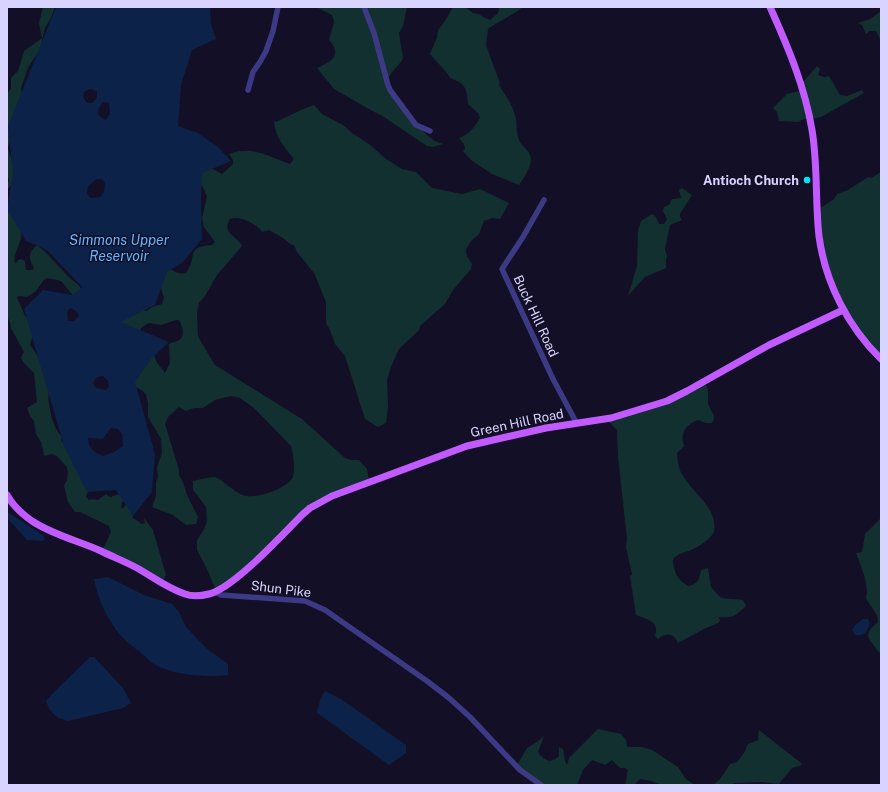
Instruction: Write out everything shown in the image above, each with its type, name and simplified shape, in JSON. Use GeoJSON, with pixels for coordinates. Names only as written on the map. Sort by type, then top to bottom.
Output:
{"type":"FeatureCollection","features":[{"type":"Feature","properties":{"kind":"main road"},"geometry":{"type":"LineString","coordinates":[[770,7],[790,52],[804,94],[812,131],[815,155],[818,222],[821,247],[830,279],[843,310],[864,341],[881,359]]}},
{"type":"Feature","properties":{"kind":"main road","name":"Green Hill Road"},"geometry":{"type":"LineString","coordinates":[[215,592],[251,564],[310,508],[332,496],[467,446],[576,422],[611,418],[667,401],[769,345],[843,310]]}},
{"type":"Feature","properties":{"kind":"main road","name":"Shun Pike"},"geometry":{"type":"LineString","coordinates":[[7,495],[11,503],[40,525],[137,568],[174,590],[194,596],[202,596],[215,592]]}},
{"type":"Feature","properties":{"kind":"street"},"geometry":{"type":"LineString","coordinates":[[248,90],[253,72],[266,51],[273,31],[278,7]]}},
{"type":"Feature","properties":{"kind":"street"},"geometry":{"type":"LineString","coordinates":[[364,7],[371,22],[390,90],[416,125],[430,132]]}},
{"type":"Feature","properties":{"kind":"street","name":"Buck Hill Road"},"geometry":{"type":"LineString","coordinates":[[544,200],[502,269],[553,379],[576,422]]}},
{"type":"Feature","properties":{"kind":"street","name":"Shun Pike"},"geometry":{"type":"LineString","coordinates":[[215,592],[221,594],[305,602],[325,610],[449,698],[470,717],[520,770],[541,785]]}},
{"type":"Feature","properties":{"kind":"green space"},"geometry":{"type":"Polygon","coordinates":[[[43,7],[55,7],[45,28],[40,49],[28,68],[21,88],[22,100],[8,148],[14,168],[13,183],[7,190],[7,184],[9,181],[7,174],[7,93],[11,89],[11,78],[18,71],[24,51],[42,38],[39,23],[43,7]]]}},
{"type":"Feature","properties":{"kind":"green space"},"geometry":{"type":"Polygon","coordinates":[[[316,7],[407,7],[403,26],[399,33],[403,58],[388,78],[387,82],[422,130],[435,141],[443,144],[433,147],[427,146],[384,117],[334,89],[317,68],[327,63],[334,57],[335,50],[329,40],[334,22],[332,15],[316,7]]]}},
{"type":"Feature","properties":{"kind":"green space"},"geometry":{"type":"Polygon","coordinates":[[[453,7],[465,7],[473,13],[479,14],[490,20],[498,13],[498,7],[523,7],[488,29],[486,45],[500,83],[499,85],[513,108],[518,138],[531,157],[528,170],[519,185],[492,174],[471,160],[463,151],[465,149],[464,144],[459,138],[469,133],[480,118],[478,113],[468,104],[466,90],[462,84],[450,78],[430,54],[437,38],[438,30],[453,7]]]}},
{"type":"Feature","properties":{"kind":"green space"},"geometry":{"type":"Polygon","coordinates":[[[881,11],[881,41],[876,31],[870,31],[866,34],[862,25],[858,23],[870,19],[881,11]]]}},
{"type":"Feature","properties":{"kind":"green space"},"geometry":{"type":"Polygon","coordinates":[[[817,66],[820,69],[818,75],[824,77],[829,76],[840,95],[847,96],[862,90],[864,93],[821,117],[804,119],[798,122],[779,121],[777,112],[773,108],[787,94],[803,90],[801,82],[805,80],[817,66]]]}},
{"type":"Feature","properties":{"kind":"green space"},"geometry":{"type":"Polygon","coordinates":[[[314,105],[322,114],[343,125],[369,144],[386,159],[402,169],[416,172],[432,188],[462,194],[480,189],[509,203],[500,219],[492,218],[484,221],[479,234],[471,241],[466,250],[467,256],[472,264],[471,269],[453,290],[445,304],[420,326],[419,330],[399,349],[387,380],[388,407],[386,423],[378,427],[365,419],[345,356],[335,344],[326,323],[326,302],[314,273],[297,252],[294,245],[290,244],[269,230],[262,232],[248,221],[238,218],[230,219],[228,224],[229,231],[242,246],[217,275],[205,296],[199,303],[197,314],[198,336],[201,342],[215,365],[302,419],[345,458],[359,460],[367,469],[369,481],[310,508],[244,571],[216,590],[197,550],[197,540],[207,522],[206,507],[193,490],[193,481],[214,477],[246,496],[258,496],[271,492],[288,483],[292,479],[294,468],[291,446],[254,408],[240,398],[231,396],[215,400],[203,408],[194,408],[186,411],[179,407],[168,417],[165,424],[179,470],[179,475],[198,517],[196,524],[186,525],[173,515],[152,507],[156,496],[156,483],[158,477],[157,467],[162,453],[161,439],[148,417],[148,403],[146,395],[143,391],[136,387],[133,380],[152,348],[156,361],[165,373],[170,363],[169,344],[178,341],[181,338],[183,330],[179,320],[176,320],[161,325],[149,323],[142,327],[139,332],[121,323],[119,311],[138,308],[146,311],[152,307],[162,304],[164,297],[161,285],[167,266],[178,273],[186,273],[195,250],[204,246],[212,245],[215,242],[204,227],[202,218],[207,196],[197,175],[207,166],[222,174],[233,164],[233,160],[229,154],[245,151],[260,153],[290,164],[294,159],[279,138],[274,122],[314,105]]]}},
{"type":"Feature","properties":{"kind":"green space"},"geometry":{"type":"Polygon","coordinates":[[[881,172],[881,358],[854,327],[825,263],[819,209],[834,199],[837,194],[848,190],[868,177],[871,178],[881,172]]]}},
{"type":"Feature","properties":{"kind":"green space"},"geometry":{"type":"Polygon","coordinates":[[[682,188],[692,195],[680,214],[682,220],[670,225],[665,249],[667,256],[666,268],[645,277],[628,296],[637,266],[638,230],[641,221],[652,214],[656,217],[659,224],[664,224],[667,219],[663,211],[664,207],[669,205],[672,199],[681,198],[679,190],[682,188]]]}},
{"type":"Feature","properties":{"kind":"green space"},"geometry":{"type":"Polygon","coordinates":[[[11,211],[21,229],[20,243],[15,255],[15,264],[21,259],[25,261],[26,270],[33,270],[34,268],[30,255],[32,250],[37,245],[83,291],[76,299],[62,282],[47,278],[36,291],[27,297],[17,297],[25,316],[31,321],[35,328],[30,345],[37,354],[44,370],[54,425],[62,437],[61,440],[70,452],[69,456],[72,459],[72,462],[90,485],[86,497],[89,500],[98,500],[106,494],[110,497],[132,490],[122,503],[121,507],[123,509],[127,503],[130,506],[128,508],[132,512],[133,518],[142,524],[145,523],[144,518],[153,530],[166,575],[161,584],[102,551],[111,532],[109,526],[80,512],[75,512],[68,502],[64,486],[67,480],[68,471],[66,466],[57,456],[52,454],[44,455],[41,442],[36,434],[34,421],[27,408],[37,402],[34,373],[21,358],[24,352],[11,328],[7,317],[7,213],[11,211]]]}},
{"type":"Feature","properties":{"kind":"green space"},"geometry":{"type":"Polygon","coordinates":[[[704,381],[708,389],[708,404],[714,419],[712,423],[706,423],[698,420],[690,424],[683,433],[684,446],[677,453],[679,467],[682,474],[709,508],[714,523],[714,532],[710,538],[701,545],[675,557],[673,559],[674,567],[678,578],[688,586],[698,581],[701,570],[708,568],[711,587],[721,598],[743,600],[746,606],[734,616],[719,617],[720,621],[718,623],[678,643],[672,635],[664,635],[658,639],[655,636],[656,627],[654,624],[649,620],[636,615],[630,576],[632,574],[626,547],[627,539],[618,457],[617,430],[606,419],[641,409],[704,381]]]}},
{"type":"Feature","properties":{"kind":"green space"},"geometry":{"type":"Polygon","coordinates":[[[881,518],[881,654],[868,637],[870,629],[878,622],[878,618],[866,598],[866,581],[856,553],[862,552],[865,534],[881,518]]]}},
{"type":"Feature","properties":{"kind":"green space"},"geometry":{"type":"Polygon","coordinates":[[[598,729],[621,734],[626,740],[627,747],[642,747],[652,750],[678,767],[686,779],[695,785],[662,785],[640,779],[634,785],[625,785],[628,770],[625,768],[620,768],[612,760],[605,765],[592,760],[583,770],[577,785],[541,785],[516,767],[527,748],[544,736],[538,752],[540,755],[550,761],[553,760],[559,756],[559,747],[563,749],[567,765],[569,758],[598,729]]]}},
{"type":"Feature","properties":{"kind":"green space"},"geometry":{"type":"Polygon","coordinates":[[[759,730],[802,765],[792,768],[779,784],[762,782],[713,785],[720,779],[730,764],[737,762],[744,753],[748,744],[758,740],[759,730]]]}},
{"type":"Feature","properties":{"kind":"water","name":"Simmons Upper Reservoir"},"geometry":{"type":"Polygon","coordinates":[[[56,7],[210,7],[211,24],[216,39],[192,50],[181,85],[178,126],[198,133],[218,147],[231,161],[202,173],[202,239],[182,263],[167,272],[155,305],[121,322],[169,342],[151,359],[135,382],[155,454],[152,492],[133,516],[116,490],[87,492],[64,446],[24,309],[43,290],[73,295],[82,287],[47,250],[26,241],[7,209],[13,172],[8,126],[56,7]],[[90,89],[84,92],[83,97],[87,103],[92,103],[97,98],[97,91],[90,89]],[[103,102],[100,105],[98,114],[106,120],[110,114],[109,103],[103,102]],[[97,179],[88,186],[87,193],[90,198],[100,197],[104,192],[105,183],[102,179],[97,179]],[[71,308],[68,310],[68,321],[74,321],[79,316],[76,311],[71,308]],[[103,376],[97,377],[93,383],[96,388],[106,390],[109,386],[108,381],[103,376]],[[111,428],[103,439],[88,438],[92,449],[103,456],[114,452],[123,446],[122,434],[118,429],[111,428]]]}},
{"type":"Feature","properties":{"kind":"water"},"geometry":{"type":"Polygon","coordinates":[[[7,512],[43,535],[45,540],[27,540],[7,518],[7,512]]]}},
{"type":"Feature","properties":{"kind":"water"},"geometry":{"type":"Polygon","coordinates":[[[108,577],[144,595],[172,604],[179,612],[186,627],[206,648],[228,664],[228,675],[204,676],[186,674],[159,667],[147,659],[123,638],[104,610],[94,579],[108,577]]]}},
{"type":"Feature","properties":{"kind":"water"},"geometry":{"type":"Polygon","coordinates":[[[863,619],[868,619],[870,624],[868,629],[864,634],[855,635],[852,630],[855,625],[863,619]]]}},
{"type":"Feature","properties":{"kind":"water"},"geometry":{"type":"Polygon","coordinates":[[[90,657],[94,657],[123,688],[131,703],[123,708],[68,721],[58,718],[49,709],[46,701],[90,657]]]}},
{"type":"Feature","properties":{"kind":"water"},"geometry":{"type":"Polygon","coordinates":[[[325,691],[341,699],[406,745],[406,753],[389,765],[317,713],[320,700],[325,691]]]}},
{"type":"Feature","properties":{"kind":"place","name":"Antioch Church"},"geometry":{"type":"Point","coordinates":[807,180]}}]}
